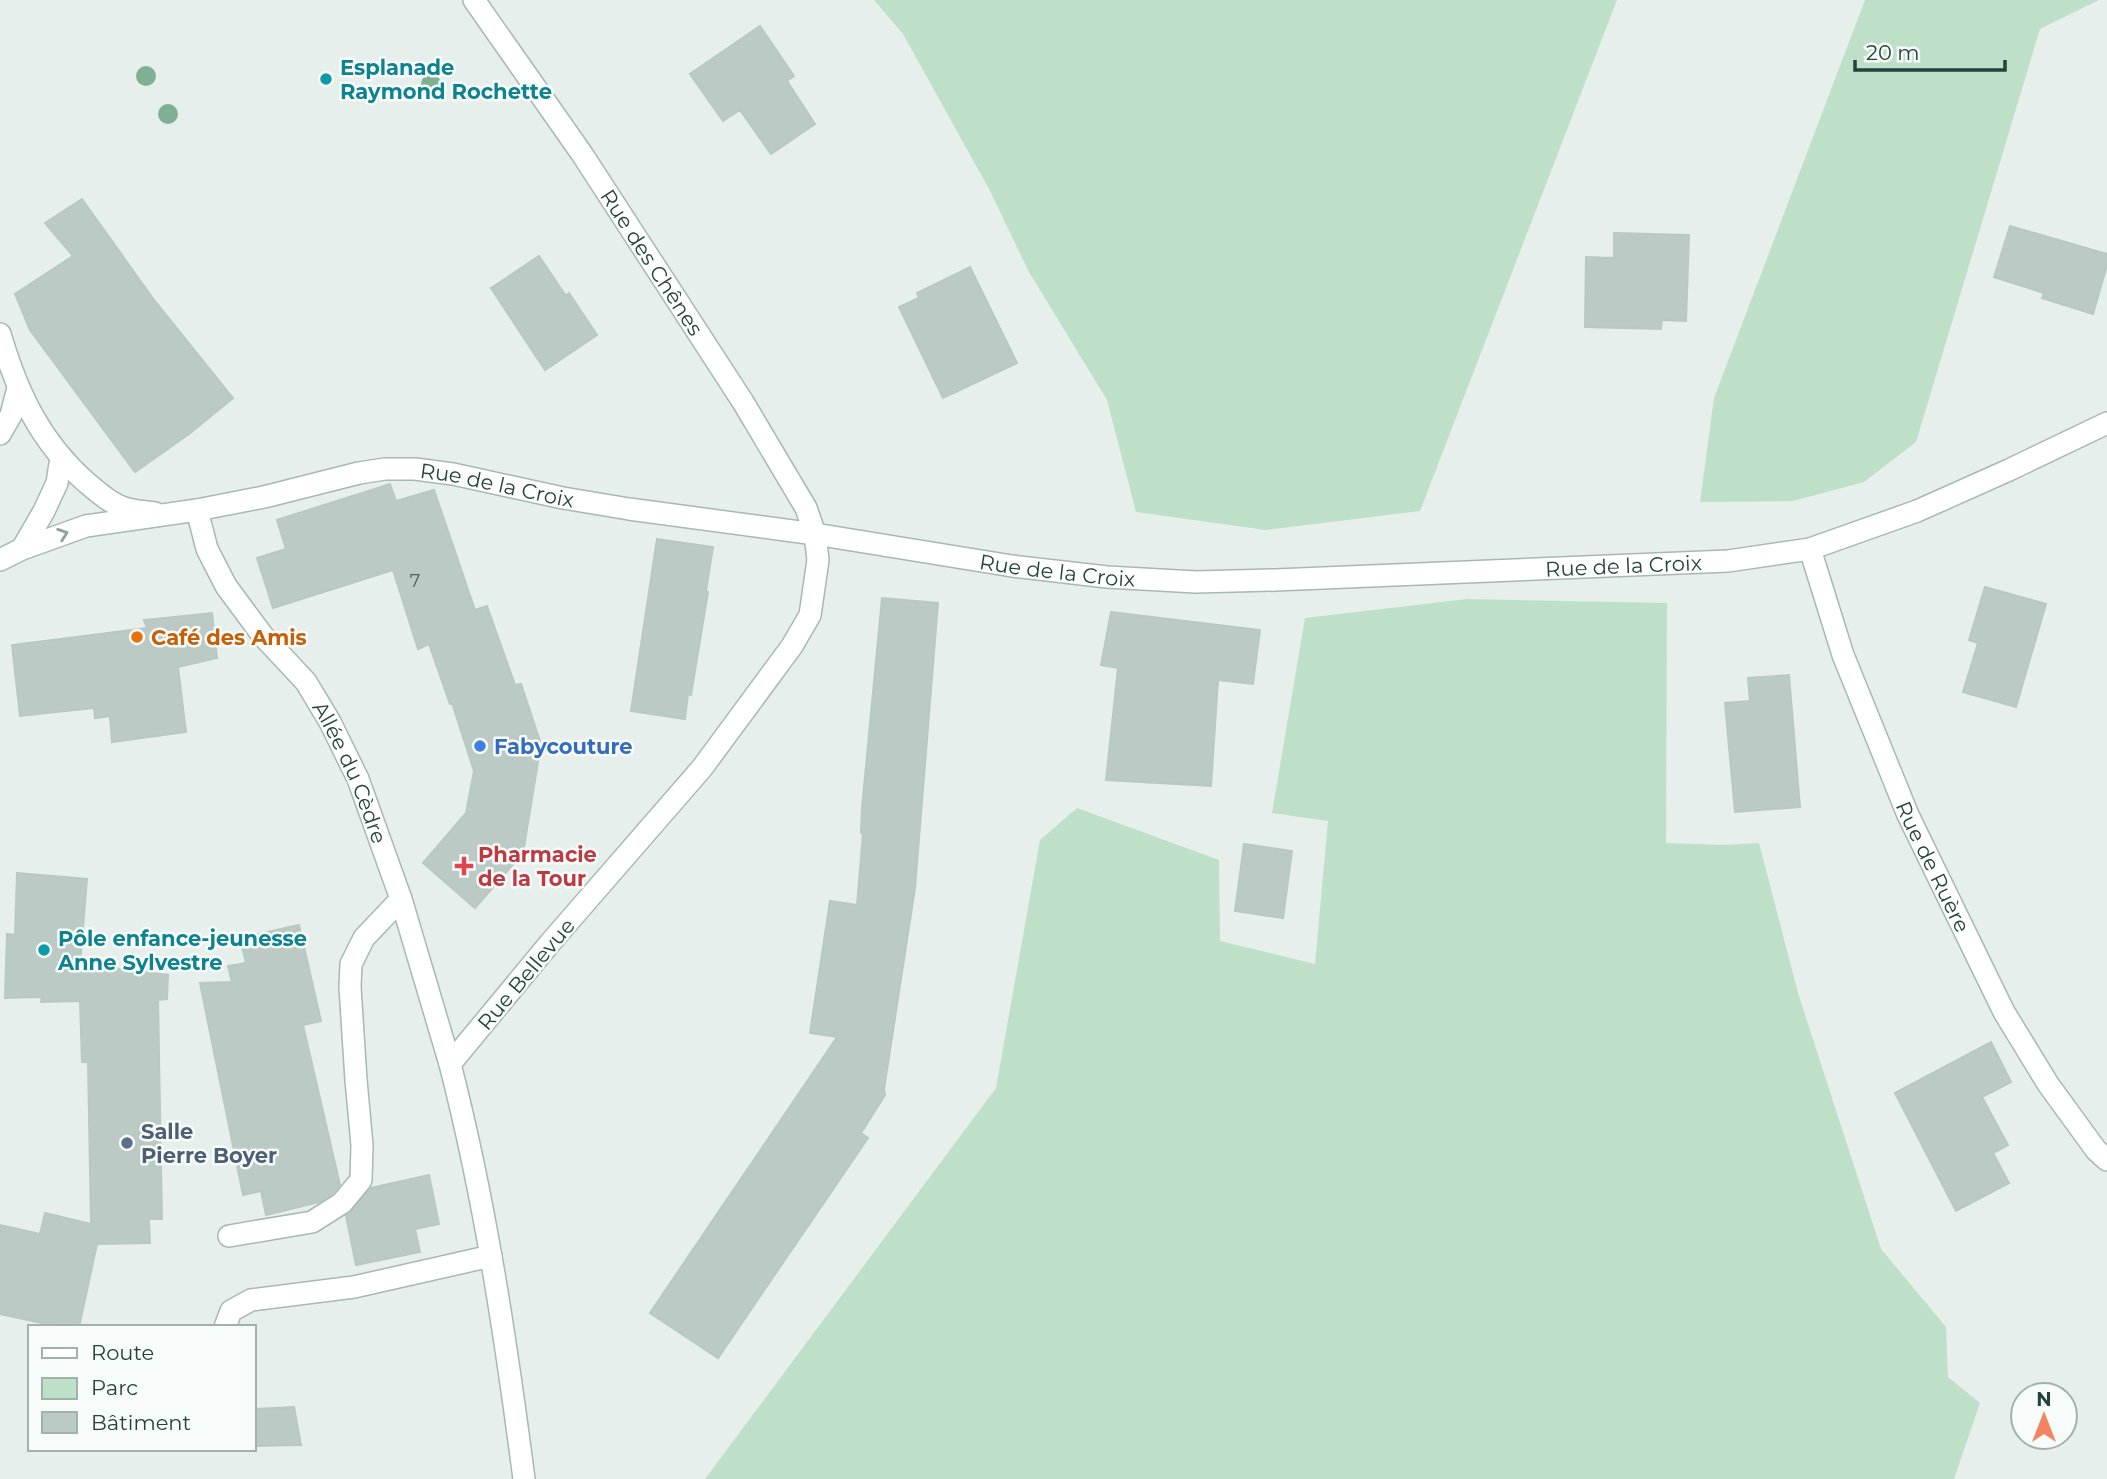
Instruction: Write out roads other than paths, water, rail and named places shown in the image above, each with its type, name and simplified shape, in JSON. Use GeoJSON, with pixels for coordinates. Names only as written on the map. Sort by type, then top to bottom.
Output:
{"type":"FeatureCollection","features":[{"type":"Feature","properties":{"kind":"street","name":"Rue des Chênes"},"geometry":{"type":"LineString","coordinates":[[474,0],[582,154],[743,402],[806,508],[816,534]]}},
{"type":"Feature","properties":{"kind":"street"},"geometry":{"type":"LineString","coordinates":[[0,334],[18,388],[41,432],[69,467],[103,496],[126,509],[161,514]]}},
{"type":"Feature","properties":{"kind":"street"},"geometry":{"type":"LineString","coordinates":[[0,434],[11,415],[18,388]]}},
{"type":"Feature","properties":{"kind":"street","name":"Rue de la Croix"},"geometry":{"type":"LineString","coordinates":[[0,560],[22,549],[86,526],[264,497],[359,473],[385,469],[415,469],[629,509],[816,534],[1012,566],[1107,577],[1196,582],[1728,562],[1810,549],[1917,511],[2107,423]]}},
{"type":"Feature","properties":{"kind":"street"},"geometry":{"type":"LineString","coordinates":[[22,549],[57,483],[61,457]]}},
{"type":"Feature","properties":{"kind":"street","name":"Allée du Cèdre"},"geometry":{"type":"LineString","coordinates":[[197,510],[207,549],[226,586],[263,636],[306,682],[330,722],[358,779],[401,899],[450,1064]]}},
{"type":"Feature","properties":{"kind":"street","name":"Rue Bellevue"},"geometry":{"type":"LineString","coordinates":[[450,1064],[550,943],[702,768],[792,646],[810,615],[818,560],[816,534]]}},
{"type":"Feature","properties":{"kind":"street","name":"Rue de Ruère"},"geometry":{"type":"LineString","coordinates":[[1810,549],[1843,655],[1908,815],[2004,1012],[2048,1084],[2096,1150],[2107,1160]]}},
{"type":"Feature","properties":{"kind":"street"},"geometry":{"type":"LineString","coordinates":[[229,1236],[312,1222],[342,1203],[361,1180],[362,1144],[355,1067],[351,964],[364,939],[401,899]]}},
{"type":"Feature","properties":{"kind":"street"},"geometry":{"type":"LineString","coordinates":[[450,1064],[467,1128],[491,1256],[524,1479]]}},
{"type":"Feature","properties":{"kind":"street"},"geometry":{"type":"LineString","coordinates":[[226,1325],[231,1311],[251,1300],[354,1287],[491,1256]]}},
{"type":"Feature","properties":{"kind":"place","name":"Esplanade Raymond Rochette"},"geometry":{"type":"Point","coordinates":[326,79]}},
{"type":"Feature","properties":{"kind":"place","name":"Café des Amis"},"geometry":{"type":"Point","coordinates":[137,637]}},
{"type":"Feature","properties":{"kind":"place","name":"Fabycouture"},"geometry":{"type":"Point","coordinates":[480,746]}},
{"type":"Feature","properties":{"kind":"place","name":"Pharmacie de la Tour"},"geometry":{"type":"Point","coordinates":[464,866]}},
{"type":"Feature","properties":{"kind":"place","name":"Pôle enfance-jeunesse Anne Sylvestre"},"geometry":{"type":"Point","coordinates":[44,950]}},
{"type":"Feature","properties":{"kind":"place","name":"Salle Pierre Boyer"},"geometry":{"type":"Point","coordinates":[127,1143]}}]}
